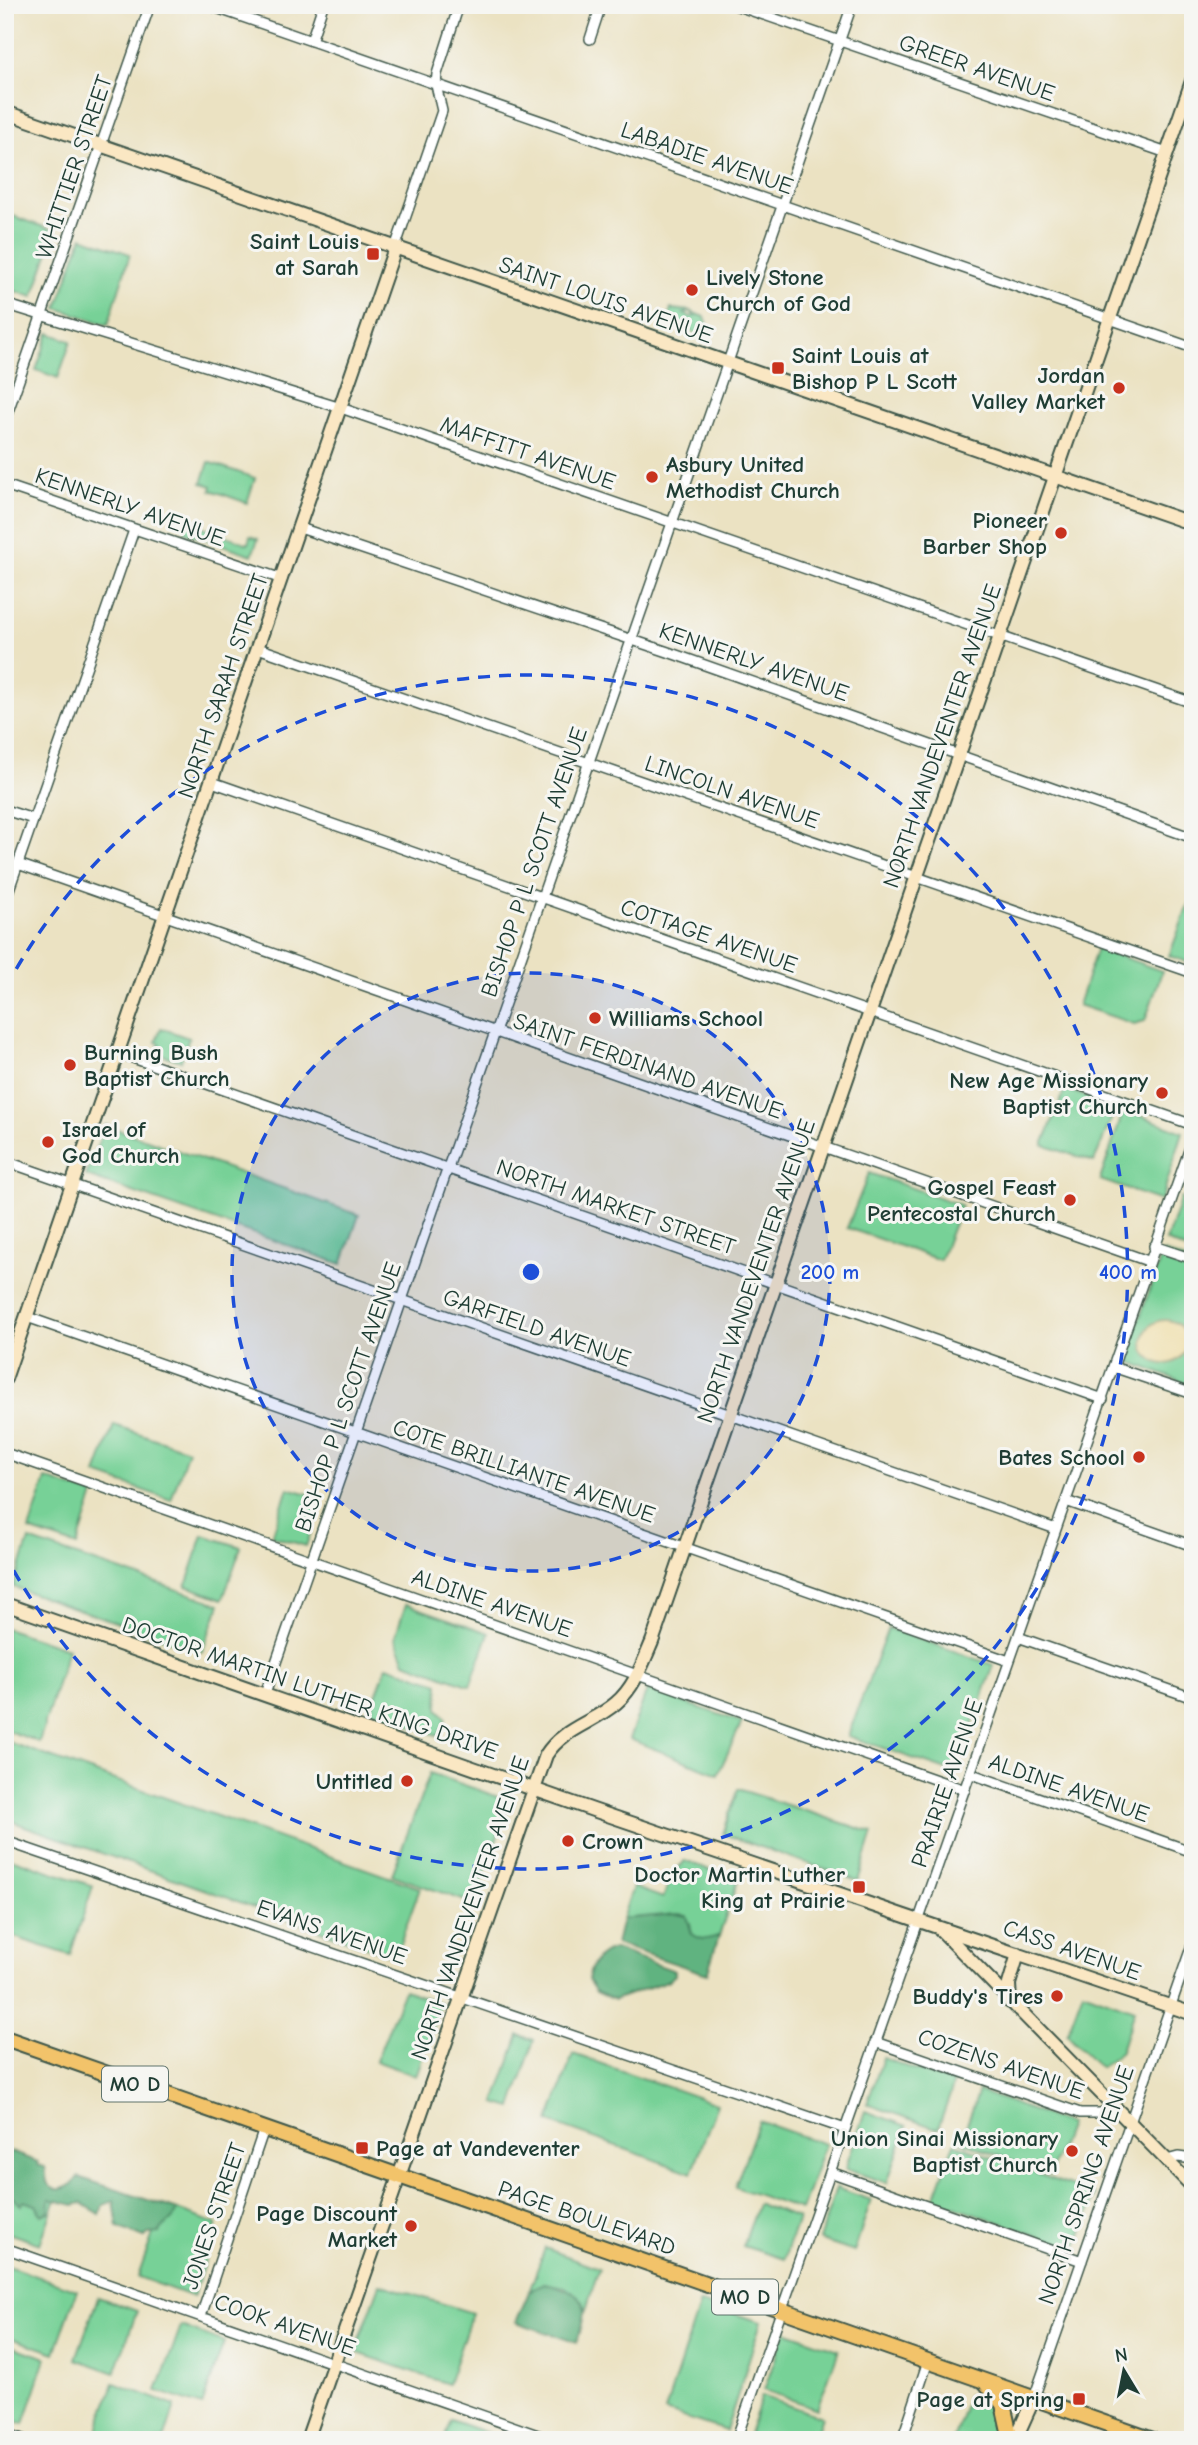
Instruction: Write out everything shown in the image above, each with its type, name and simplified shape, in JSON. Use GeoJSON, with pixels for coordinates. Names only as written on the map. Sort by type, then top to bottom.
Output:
{"type":"FeatureCollection","features":[{"type":"Feature","properties":{"kind":"main road","name":"NORTH VANDEVENTER AVENUE"},"geometry":{"type":"LineString","coordinates":[[307,2440],[532,1789],[552,1746],[562,1735],[618,1702],[638,1675],[1193,79]]}},
{"type":"Feature","properties":{"kind":"main road","name":"SAINT LOUIS AVENUE"},"geometry":{"type":"LineString","coordinates":[[5,112],[728,365],[1193,524]]}},
{"type":"Feature","properties":{"kind":"main road","name":"NORTH SARAH STREET"},"geometry":{"type":"LineString","coordinates":[[5,1379],[70,1184],[212,782],[395,248]]}},
{"type":"Feature","properties":{"kind":"main road","name":"DOCTOR MARTIN LUTHER KING DRIVE"},"geometry":{"type":"LineString","coordinates":[[5,1604],[532,1789],[918,1920]]}},
{"type":"Feature","properties":{"kind":"main road","name":"CASS AVENUE"},"geometry":{"type":"LineString","coordinates":[[918,1920],[1193,2014]]}},
{"type":"Feature","properties":{"kind":"main road"},"geometry":{"type":"LineString","coordinates":[[937,1927],[1193,2187]]}},
{"type":"Feature","properties":{"kind":"main road"},"geometry":{"type":"LineString","coordinates":[[1010,2002],[1009,1983],[1018,1954]]}},
{"type":"Feature","properties":{"kind":"main road","name":"PAGE BOULEVARD"},"geometry":{"type":"LineString","coordinates":[[5,2038],[1153,2440]]}},
{"type":"Feature","properties":{"kind":"main road"},"geometry":{"type":"LineString","coordinates":[[983,2380],[1003,2404],[1013,2440]]}},
{"type":"Feature","properties":{"kind":"main road","name":"NORTH SPRING AVENUE"},"geometry":{"type":"LineString","coordinates":[[1013,2440],[1034,2398]]}},
{"type":"Feature","properties":{"kind":"street","name":"WHITTIER STREET"},"geometry":{"type":"LineString","coordinates":[[5,420],[150,5]]}},
{"type":"Feature","properties":{"kind":"street","name":"LABADIE AVENUE"},"geometry":{"type":"LineString","coordinates":[[208,5],[1193,348]]}},
{"type":"Feature","properties":{"kind":"street"},"geometry":{"type":"LineString","coordinates":[[310,41],[323,5]]}},
{"type":"Feature","properties":{"kind":"street","name":"NORTH SARAH STREET"},"geometry":{"type":"LineString","coordinates":[[395,248],[442,111],[436,85],[459,5]]}},
{"type":"Feature","properties":{"kind":"street"},"geometry":{"type":"LineString","coordinates":[[590,38],[601,5]]}},
{"type":"Feature","properties":{"kind":"street","name":"GREER AVENUE"},"geometry":{"type":"LineString","coordinates":[[735,5],[1167,153]]}},
{"type":"Feature","properties":{"kind":"street","name":"BISHOP P L SCOTT AVENUE"},"geometry":{"type":"LineString","coordinates":[[265,1694],[852,5]]}},
{"type":"Feature","properties":{"kind":"street","name":"MAFFITT AVENUE"},"geometry":{"type":"LineString","coordinates":[[5,304],[341,408],[1193,703]]}},
{"type":"Feature","properties":{"kind":"street","name":"KENNERLY AVENUE"},"geometry":{"type":"LineString","coordinates":[[5,485],[282,579]]}},
{"type":"Feature","properties":{"kind":"street","name":"KENNERLY AVENUE"},"geometry":{"type":"LineString","coordinates":[[300,528],[631,639],[1193,838]]}},
{"type":"Feature","properties":{"kind":"street"},"geometry":{"type":"LineString","coordinates":[[5,901],[134,530]]}},
{"type":"Feature","properties":{"kind":"street","name":"LINCOLN AVENUE"},"geometry":{"type":"LineString","coordinates":[[258,648],[1193,973]]}},
{"type":"Feature","properties":{"kind":"street","name":"COTTAGE AVENUE"},"geometry":{"type":"LineString","coordinates":[[212,782],[1193,1125]]}},
{"type":"Feature","properties":{"kind":"street"},"geometry":{"type":"LineString","coordinates":[[5,810],[33,819]]}},
{"type":"Feature","properties":{"kind":"street","name":"SAINT FERDINAND AVENUE"},"geometry":{"type":"LineString","coordinates":[[18,864],[1148,1261]]}},
{"type":"Feature","properties":{"kind":"street","name":"NORTH MARKET STREET"},"geometry":{"type":"LineString","coordinates":[[116,1052],[1102,1399]]}},
{"type":"Feature","properties":{"kind":"street","name":"PRAIRIE AVENUE"},"geometry":{"type":"LineString","coordinates":[[736,2440],[1193,1139]]}},
{"type":"Feature","properties":{"kind":"street","name":"GARFIELD AVENUE"},"geometry":{"type":"LineString","coordinates":[[5,1161],[1056,1529]]}},
{"type":"Feature","properties":{"kind":"street"},"geometry":{"type":"LineString","coordinates":[[1154,1245],[1193,1259]]}},
{"type":"Feature","properties":{"kind":"street","name":"COTE BRILLIANTE AVENUE"},"geometry":{"type":"LineString","coordinates":[[26,1317],[1009,1661]]}},
{"type":"Feature","properties":{"kind":"street"},"geometry":{"type":"LineString","coordinates":[[1113,1367],[1193,1394]]}},
{"type":"Feature","properties":{"kind":"street","name":"ALDINE AVENUE"},"geometry":{"type":"LineString","coordinates":[[5,1453],[965,1790]]}},
{"type":"Feature","properties":{"kind":"street"},"geometry":{"type":"LineString","coordinates":[[1066,1501],[1193,1546]]}},
{"type":"Feature","properties":{"kind":"street"},"geometry":{"type":"LineString","coordinates":[[1018,1637],[1193,1699]]}},
{"type":"Feature","properties":{"kind":"street","name":"ALDINE AVENUE"},"geometry":{"type":"LineString","coordinates":[[972,1773],[1193,1852]]}},
{"type":"Feature","properties":{"kind":"street","name":"EVANS AVENUE"},"geometry":{"type":"LineString","coordinates":[[5,1841],[845,2129]]}},
{"type":"Feature","properties":{"kind":"street","name":"NORTH SPRING AVENUE"},"geometry":{"type":"LineString","coordinates":[[1034,2398],[1193,1942]]}},
{"type":"Feature","properties":{"kind":"street","name":"COZENS AVENUE"},"geometry":{"type":"LineString","coordinates":[[875,2042],[1080,2113],[1100,2113],[1115,2107]]}},
{"type":"Feature","properties":{"kind":"street","name":"JONES STREET"},"geometry":{"type":"LineString","coordinates":[[201,2316],[264,2129]]}},
{"type":"Feature","properties":{"kind":"street"},"geometry":{"type":"LineString","coordinates":[[1167,2160],[1178,2157],[1193,2159]]}},
{"type":"Feature","properties":{"kind":"street"},"geometry":{"type":"LineString","coordinates":[[831,2172],[1082,2261]]}},
{"type":"Feature","properties":{"kind":"street","name":"COOK AVENUE"},"geometry":{"type":"LineString","coordinates":[[5,2248],[552,2440]]}},
{"type":"Feature","properties":{"kind":"street"},"geometry":{"type":"LineString","coordinates":[[902,2440],[928,2361]]}},
{"type":"Feature","properties":{"kind":"street"},"geometry":{"type":"LineString","coordinates":[[5,2433],[26,2440]]}},
{"type":"Feature","properties":{"kind":"green space"},"geometry":{"type":"Polygon","coordinates":[[[10,215],[56,231],[33,297],[5,288],[5,228],[10,215]]]}},
{"type":"Feature","properties":{"kind":"green space"},"geometry":{"type":"Polygon","coordinates":[[[82,237],[130,254],[108,325],[57,308],[82,237]]]}},
{"type":"Feature","properties":{"kind":"green space"},"geometry":{"type":"Polygon","coordinates":[[[671,309],[690,311],[684,314],[691,317],[695,316],[691,312],[705,317],[708,325],[704,336],[666,323],[671,309]]]}},
{"type":"Feature","properties":{"kind":"green space"},"geometry":{"type":"Polygon","coordinates":[[[49,333],[71,341],[58,378],[36,370],[49,333]]]}},
{"type":"Feature","properties":{"kind":"green space"},"geometry":{"type":"Polygon","coordinates":[[[209,462],[255,478],[247,503],[211,490],[212,486],[202,483],[209,462]]]}},
{"type":"Feature","properties":{"kind":"green space"},"geometry":{"type":"Polygon","coordinates":[[[188,521],[248,544],[250,536],[258,539],[252,555],[184,532],[188,521]]]}},
{"type":"Feature","properties":{"kind":"green space"},"geometry":{"type":"Polygon","coordinates":[[[1189,903],[1193,905],[1193,964],[1169,956],[1189,903]]]}},
{"type":"Feature","properties":{"kind":"green space"},"geometry":{"type":"Polygon","coordinates":[[[1097,948],[1162,971],[1145,1021],[1134,1024],[1078,1005],[1097,948]]]}},
{"type":"Feature","properties":{"kind":"green space"},"geometry":{"type":"Polygon","coordinates":[[[161,1028],[189,1038],[181,1061],[156,1053],[160,1043],[156,1042],[161,1028]]]}},
{"type":"Feature","properties":{"kind":"green space"},"geometry":{"type":"Polygon","coordinates":[[[1065,1089],[1116,1107],[1094,1162],[1043,1145],[1065,1089]]]}},
{"type":"Feature","properties":{"kind":"green space"},"geometry":{"type":"Polygon","coordinates":[[[1124,1109],[1183,1132],[1161,1201],[1100,1180],[1124,1109]]]}},
{"type":"Feature","properties":{"kind":"green space"},"geometry":{"type":"Polygon","coordinates":[[[105,1125],[359,1215],[342,1264],[86,1176],[105,1125]]]}},
{"type":"Feature","properties":{"kind":"green space"},"geometry":{"type":"Polygon","coordinates":[[[869,1173],[961,1205],[940,1260],[847,1228],[869,1173]]]}},
{"type":"Feature","properties":{"kind":"green space"},"geometry":{"type":"Polygon","coordinates":[[[1181,1198],[1193,1203],[1193,1253],[1166,1241],[1181,1198]]]}},
{"type":"Feature","properties":{"kind":"green space"},"geometry":{"type":"Polygon","coordinates":[[[1163,1252],[1193,1263],[1193,1386],[1125,1360],[1163,1252]]]}},
{"type":"Feature","properties":{"kind":"green space"},"geometry":{"type":"Polygon","coordinates":[[[114,1425],[188,1450],[171,1500],[96,1474],[114,1425]]]}},
{"type":"Feature","properties":{"kind":"green space"},"geometry":{"type":"Polygon","coordinates":[[[46,1479],[94,1495],[77,1546],[29,1530],[46,1479]]]}},
{"type":"Feature","properties":{"kind":"green space"},"geometry":{"type":"Polygon","coordinates":[[[288,1488],[323,1498],[306,1546],[272,1536],[288,1488]]]}},
{"type":"Feature","properties":{"kind":"green space"},"geometry":{"type":"Polygon","coordinates":[[[203,1535],[241,1547],[223,1599],[186,1586],[203,1535]]]}},
{"type":"Feature","properties":{"kind":"green space"},"geometry":{"type":"Polygon","coordinates":[[[29,1540],[220,1604],[202,1652],[13,1587],[29,1540]]]}},
{"type":"Feature","properties":{"kind":"green space"},"geometry":{"type":"Polygon","coordinates":[[[406,1604],[489,1633],[470,1686],[405,1662],[395,1637],[406,1604]]]}},
{"type":"Feature","properties":{"kind":"green space"},"geometry":{"type":"Polygon","coordinates":[[[5,1628],[68,1649],[39,1742],[5,1730],[5,1628]]]}},
{"type":"Feature","properties":{"kind":"green space"},"geometry":{"type":"Polygon","coordinates":[[[888,1628],[994,1665],[955,1773],[848,1736],[888,1628]]]}},
{"type":"Feature","properties":{"kind":"green space"},"geometry":{"type":"Polygon","coordinates":[[[387,1666],[439,1683],[438,1709],[446,1718],[439,1736],[370,1711],[387,1666]]]}},
{"type":"Feature","properties":{"kind":"green space"},"geometry":{"type":"Polygon","coordinates":[[[647,1690],[742,1722],[718,1774],[629,1739],[647,1690]]]}},
{"type":"Feature","properties":{"kind":"green space"},"geometry":{"type":"Polygon","coordinates":[[[5,1741],[420,1888],[395,1957],[5,1819],[5,1741]]]}},
{"type":"Feature","properties":{"kind":"green space"},"geometry":{"type":"Polygon","coordinates":[[[430,1773],[510,1801],[474,1904],[392,1875],[430,1773]]]}},
{"type":"Feature","properties":{"kind":"green space"},"geometry":{"type":"Polygon","coordinates":[[[738,1789],[873,1833],[858,1881],[723,1834],[738,1789]]]}},
{"type":"Feature","properties":{"kind":"green space"},"geometry":{"type":"Polygon","coordinates":[[[5,1856],[93,1886],[70,1955],[5,1934],[5,1856]]]}},
{"type":"Feature","properties":{"kind":"green space"},"geometry":{"type":"Polygon","coordinates":[[[685,1861],[738,1880],[719,1936],[706,1939],[696,1937],[692,1934],[690,1923],[682,1914],[622,1919],[633,1887],[663,1898],[674,1872],[685,1861]]]}},
{"type":"Feature","properties":{"kind":"green space"},"geometry":{"type":"Polygon","coordinates":[[[676,1914],[687,1916],[692,1934],[696,1937],[706,1939],[719,1936],[707,1974],[616,1944],[622,1919],[676,1914]]]}},
{"type":"Feature","properties":{"kind":"green space"},"geometry":{"type":"Polygon","coordinates":[[[614,1949],[675,1971],[675,1975],[669,1980],[614,2000],[596,1992],[588,1980],[596,1960],[603,1953],[614,1949]]]}},
{"type":"Feature","properties":{"kind":"green space"},"geometry":{"type":"Polygon","coordinates":[[[404,1990],[441,2003],[416,2076],[376,2061],[404,1990]]]}},
{"type":"Feature","properties":{"kind":"green space"},"geometry":{"type":"Polygon","coordinates":[[[1083,1991],[1134,2010],[1121,2051],[1100,2068],[1067,2034],[1083,1991]]]}},
{"type":"Feature","properties":{"kind":"green space"},"geometry":{"type":"Polygon","coordinates":[[[519,2035],[534,2040],[512,2108],[495,2103],[519,2035]]]}},
{"type":"Feature","properties":{"kind":"green space"},"geometry":{"type":"Polygon","coordinates":[[[573,2054],[717,2104],[692,2173],[549,2122],[573,2054]]]}},
{"type":"Feature","properties":{"kind":"green space"},"geometry":{"type":"Polygon","coordinates":[[[883,2058],[954,2083],[938,2129],[867,2104],[883,2058]]]}},
{"type":"Feature","properties":{"kind":"green space"},"geometry":{"type":"Polygon","coordinates":[[[979,2091],[1069,2124],[1050,2175],[961,2141],[979,2091]]]}},
{"type":"Feature","properties":{"kind":"green space"},"geometry":{"type":"Polygon","coordinates":[[[865,2111],[907,2126],[887,2183],[845,2169],[865,2111]]]}},
{"type":"Feature","properties":{"kind":"green space"},"geometry":{"type":"Polygon","coordinates":[[[759,2121],[825,2144],[801,2210],[735,2187],[759,2121]]]}},
{"type":"Feature","properties":{"kind":"green space"},"geometry":{"type":"Polygon","coordinates":[[[954,2143],[1095,2195],[1077,2246],[1072,2248],[934,2199],[954,2143]]]}},
{"type":"Feature","properties":{"kind":"green space"},"geometry":{"type":"Polygon","coordinates":[[[5,2150],[45,2167],[47,2182],[56,2189],[69,2186],[78,2177],[178,2210],[159,2233],[148,2234],[144,2238],[118,2227],[114,2201],[104,2205],[99,2214],[82,2203],[74,2205],[50,2199],[49,2212],[41,2215],[36,2205],[23,2201],[21,2205],[5,2190],[5,2150]]]}},
{"type":"Feature","properties":{"kind":"green space"},"geometry":{"type":"Polygon","coordinates":[[[5,2154],[56,2199],[40,2244],[5,2232],[5,2154]]]}},
{"type":"Feature","properties":{"kind":"green space"},"geometry":{"type":"Polygon","coordinates":[[[836,2188],[871,2200],[854,2252],[819,2240],[836,2188]]]}},
{"type":"Feature","properties":{"kind":"green space"},"geometry":{"type":"Polygon","coordinates":[[[758,2204],[798,2218],[784,2259],[743,2246],[758,2204]]]}},
{"type":"Feature","properties":{"kind":"green space"},"geometry":{"type":"Polygon","coordinates":[[[163,2205],[217,2224],[193,2297],[138,2277],[163,2205]]]}},
{"type":"Feature","properties":{"kind":"green space"},"geometry":{"type":"Polygon","coordinates":[[[545,2248],[599,2268],[585,2313],[583,2301],[565,2287],[544,2283],[529,2292],[545,2248]]]}},
{"type":"Feature","properties":{"kind":"green space"},"geometry":{"type":"Polygon","coordinates":[[[5,2265],[77,2290],[55,2353],[5,2336],[5,2265]]]}},
{"type":"Feature","properties":{"kind":"green space"},"geometry":{"type":"Polygon","coordinates":[[[544,2283],[570,2291],[582,2300],[584,2316],[577,2343],[516,2322],[529,2292],[544,2283]]]}},
{"type":"Feature","properties":{"kind":"green space"},"geometry":{"type":"Polygon","coordinates":[[[380,2284],[472,2313],[448,2384],[355,2352],[380,2284]]]}},
{"type":"Feature","properties":{"kind":"green space"},"geometry":{"type":"Polygon","coordinates":[[[98,2297],[137,2311],[115,2373],[76,2359],[98,2297]]]}},
{"type":"Feature","properties":{"kind":"green space"},"geometry":{"type":"Polygon","coordinates":[[[700,2303],[761,2322],[726,2431],[665,2411],[700,2303]]]}},
{"type":"Feature","properties":{"kind":"green space"},"geometry":{"type":"Polygon","coordinates":[[[181,2326],[224,2342],[202,2406],[157,2391],[181,2326]]]}},
{"type":"Feature","properties":{"kind":"green space"},"geometry":{"type":"Polygon","coordinates":[[[785,2331],[839,2350],[817,2409],[764,2390],[785,2331]]]}},
{"type":"Feature","properties":{"kind":"green space"},"geometry":{"type":"Polygon","coordinates":[[[5,2344],[46,2358],[24,2424],[5,2417],[5,2344]]]}},
{"type":"Feature","properties":{"kind":"green space"},"geometry":{"type":"Polygon","coordinates":[[[114,2383],[175,2406],[164,2440],[94,2440],[114,2383]]]}},
{"type":"Feature","properties":{"kind":"green space"},"geometry":{"type":"Polygon","coordinates":[[[968,2395],[986,2402],[996,2410],[998,2421],[992,2440],[953,2440],[968,2395]]]}},
{"type":"Feature","properties":{"kind":"green space"},"geometry":{"type":"Polygon","coordinates":[[[762,2396],[822,2417],[814,2440],[747,2440],[762,2396]]]}},
{"type":"Feature","properties":{"kind":"green space"},"geometry":{"type":"Polygon","coordinates":[[[451,2420],[507,2440],[444,2440],[451,2420]]]}},
{"type":"Feature","properties":{"kind":"sand"},"geometry":{"type":"Polygon","coordinates":[[[1165,1320],[1180,1327],[1187,1342],[1180,1357],[1165,1364],[1150,1357],[1143,1342],[1150,1327],[1165,1320]]]}},
{"type":"Feature","properties":{"kind":"place","name":"Saint Louis at Sarah"},"geometry":{"type":"Point","coordinates":[373,254]}},
{"type":"Feature","properties":{"kind":"place","name":"Lively Stone Church of God"},"geometry":{"type":"Point","coordinates":[692,290]}},
{"type":"Feature","properties":{"kind":"place","name":"Saint Louis at Bishop P L Scott"},"geometry":{"type":"Point","coordinates":[778,368]}},
{"type":"Feature","properties":{"kind":"place","name":"Jordan Valley Market"},"geometry":{"type":"Point","coordinates":[1119,388]}},
{"type":"Feature","properties":{"kind":"place","name":"Asbury United Methodist Church"},"geometry":{"type":"Point","coordinates":[652,477]}},
{"type":"Feature","properties":{"kind":"place","name":"Pioneer Barber Shop"},"geometry":{"type":"Point","coordinates":[1061,533]}},
{"type":"Feature","properties":{"kind":"place","name":"Williams School"},"geometry":{"type":"Point","coordinates":[595,1018]}},
{"type":"Feature","properties":{"kind":"place","name":"Burning Bush Baptist Church"},"geometry":{"type":"Point","coordinates":[70,1065]}},
{"type":"Feature","properties":{"kind":"place","name":"New Age Missionary Baptist Church"},"geometry":{"type":"Point","coordinates":[1162,1093]}},
{"type":"Feature","properties":{"kind":"place","name":"Israel of God Church"},"geometry":{"type":"Point","coordinates":[48,1142]}},
{"type":"Feature","properties":{"kind":"place","name":"Gospel Feast Pentecostal Church"},"geometry":{"type":"Point","coordinates":[1070,1200]}},
{"type":"Feature","properties":{"kind":"place","name":"Bates School"},"geometry":{"type":"Point","coordinates":[1139,1457]}},
{"type":"Feature","properties":{"kind":"place","name":"Untitled"},"geometry":{"type":"Point","coordinates":[407,1781]}},
{"type":"Feature","properties":{"kind":"place","name":"Crown"},"geometry":{"type":"Point","coordinates":[568,1841]}},
{"type":"Feature","properties":{"kind":"place","name":"Doctor Martin Luther King at Prairie"},"geometry":{"type":"Point","coordinates":[859,1887]}},
{"type":"Feature","properties":{"kind":"place","name":"Buddy's Tires"},"geometry":{"type":"Point","coordinates":[1057,1996]}},
{"type":"Feature","properties":{"kind":"place","name":"Page at Vandeventer"},"geometry":{"type":"Point","coordinates":[362,2148]}},
{"type":"Feature","properties":{"kind":"place","name":"Union Sinai Missionary Baptist Church"},"geometry":{"type":"Point","coordinates":[1072,2151]}},
{"type":"Feature","properties":{"kind":"place","name":"Page Discount Market"},"geometry":{"type":"Point","coordinates":[411,2226]}},
{"type":"Feature","properties":{"kind":"place","name":"Page at Spring"},"geometry":{"type":"Point","coordinates":[1079,2399]}}]}
